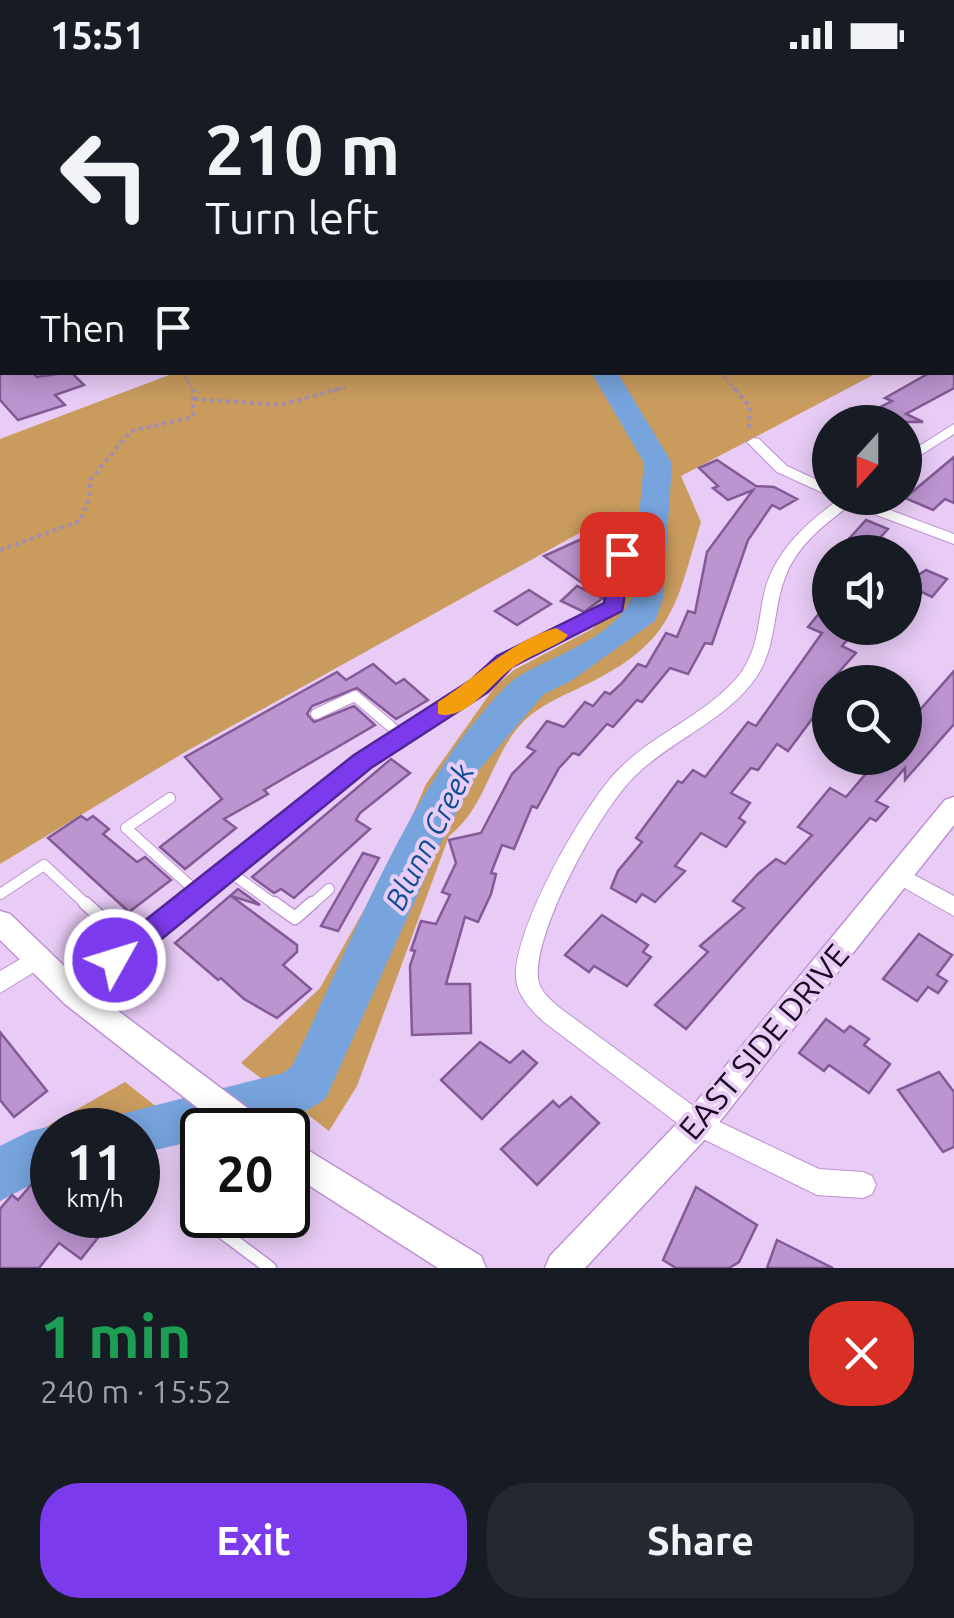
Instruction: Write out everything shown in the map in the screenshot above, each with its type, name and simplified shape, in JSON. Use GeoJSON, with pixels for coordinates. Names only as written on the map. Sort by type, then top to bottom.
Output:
{"type":"FeatureCollection","features":[{"type":"Feature","properties":{"kind":"street"},"geometry":{"type":"LineString","coordinates":[[922,450],[954,428]]}},
{"type":"Feature","properties":{"kind":"street"},"geometry":{"type":"LineString","coordinates":[[754,442],[782,468],[812,482]]}},
{"type":"Feature","properties":{"kind":"street"},"geometry":{"type":"LineString","coordinates":[[823,515],[801,535],[785,559],[772,590],[766,642],[750,674],[722,704],[647,754],[606,795],[577,844],[529,959],[528,978],[534,998],[698,1124],[817,1182],[863,1185]]}},
{"type":"Feature","properties":{"kind":"street"},"geometry":{"type":"LineString","coordinates":[[892,515],[954,539]]}},
{"type":"Feature","properties":{"kind":"street","name":"EAST SIDE DRIVE"},"geometry":{"type":"LineString","coordinates":[[562,1268],[698,1124],[954,807]]}},
{"type":"Feature","properties":{"kind":"street"},"geometry":{"type":"LineString","coordinates":[[900,876],[954,907]]}},
{"type":"Feature","properties":{"kind":"street"},"geometry":{"type":"LineString","coordinates":[[0,922],[75,995],[219,1108]]}},
{"type":"Feature","properties":{"kind":"street"},"geometry":{"type":"LineString","coordinates":[[0,983],[36,959]]}},
{"type":"Feature","properties":{"kind":"street"},"geometry":{"type":"LineString","coordinates":[[310,1168],[469,1268]]}},
{"type":"Feature","properties":{"kind":"lane"},"geometry":{"type":"LineString","coordinates":[[75,995],[362,761],[480,686],[504,662],[614,606],[622,554]]}},
{"type":"Feature","properties":{"kind":"lane"},"geometry":{"type":"LineString","coordinates":[[316,714],[355,696],[402,736]]}},
{"type":"Feature","properties":{"kind":"lane"},"geometry":{"type":"LineString","coordinates":[[170,798],[126,828],[198,893]]}},
{"type":"Feature","properties":{"kind":"lane"},"geometry":{"type":"LineString","coordinates":[[0,894],[44,865],[132,946]]}},
{"type":"Feature","properties":{"kind":"lane"},"geometry":{"type":"LineString","coordinates":[[226,870],[295,918],[330,889]]}},
{"type":"Feature","properties":{"kind":"lane"},"geometry":{"type":"LineString","coordinates":[[230,1238],[270,1268]]}},
{"type":"Feature","properties":{"kind":"path"},"geometry":{"type":"LineString","coordinates":[[0,550],[80,521],[89,499],[90,480],[120,441],[142,425],[192,417],[194,399],[186,375]]}},
{"type":"Feature","properties":{"kind":"path"},"geometry":{"type":"LineString","coordinates":[[723,375],[750,407],[754,442]]}},
{"type":"Feature","properties":{"kind":"path"},"geometry":{"type":"LineString","coordinates":[[194,399],[280,405],[346,387]]}},
{"type":"Feature","properties":{"kind":"shaded area"},"geometry":{"type":"Polygon","coordinates":[[[169,375],[873,375],[681,476],[701,522],[669,615],[643,649],[597,679],[540,708],[513,734],[481,796],[449,836],[357,1086],[329,1131],[310,1116],[310,1108],[299,1108],[241,1063],[320,988],[396,853],[426,784],[496,685],[514,670],[592,629],[626,598],[630,548],[619,511],[185,752],[0,864],[0,439],[169,375]]]}},
{"type":"Feature","properties":{"kind":"shaded area"},"geometry":{"type":"Polygon","coordinates":[[[125,1082],[158,1108],[79,1108],[125,1082]]]}},
{"type":"Feature","properties":{"kind":"shaded area"},"geometry":{"type":"Polygon","coordinates":[[[160,1110],[180,1125],[160,1134],[160,1110]]]}},
{"type":"Feature","properties":{"kind":"shaded area"},"geometry":{"type":"Polygon","coordinates":[[[30,1136],[30,1178],[17,1182],[0,1202],[0,1153],[30,1136]]]}},
{"type":"Feature","properties":{"kind":"building"},"geometry":{"type":"Polygon","coordinates":[[[0,375],[74,375],[84,385],[55,395],[65,405],[18,420],[0,400],[0,375]]]}},
{"type":"Feature","properties":{"kind":"building"},"geometry":{"type":"Polygon","coordinates":[[[926,375],[954,375],[954,388],[922,405],[884,405],[892,401],[885,398],[926,375]]]}},
{"type":"Feature","properties":{"kind":"building"},"geometry":{"type":"Polygon","coordinates":[[[954,457],[954,503],[945,499],[933,510],[922,505],[922,484],[954,457]]]}},
{"type":"Feature","properties":{"kind":"building"},"geometry":{"type":"Polygon","coordinates":[[[717,460],[756,486],[774,487],[797,499],[780,509],[772,505],[748,540],[712,644],[705,643],[688,674],[670,668],[642,702],[637,700],[613,727],[607,724],[579,755],[573,753],[559,768],[537,808],[532,806],[514,849],[502,845],[491,873],[496,874],[491,894],[478,922],[465,917],[446,984],[470,984],[471,1033],[412,1035],[410,966],[415,951],[411,950],[421,921],[436,924],[450,895],[442,892],[456,863],[449,840],[481,833],[512,774],[535,751],[527,747],[547,721],[564,727],[585,702],[593,706],[605,692],[610,694],[638,664],[646,667],[666,633],[677,637],[688,611],[695,613],[707,552],[753,490],[728,500],[713,488],[718,486],[699,468],[717,460]]]}},
{"type":"Feature","properties":{"kind":"building"},"geometry":{"type":"Polygon","coordinates":[[[866,520],[888,529],[883,535],[852,535],[866,520]]]}},
{"type":"Feature","properties":{"kind":"building"},"geometry":{"type":"Polygon","coordinates":[[[586,537],[608,551],[591,561],[607,573],[585,585],[544,556],[586,537]]]}},
{"type":"Feature","properties":{"kind":"building"},"geometry":{"type":"Polygon","coordinates":[[[926,570],[947,579],[932,597],[922,592],[922,573],[926,570]]]}},
{"type":"Feature","properties":{"kind":"building"},"geometry":{"type":"Polygon","coordinates":[[[577,586],[603,598],[584,612],[561,601],[577,586]]]}},
{"type":"Feature","properties":{"kind":"building"},"geometry":{"type":"Polygon","coordinates":[[[529,590],[551,604],[517,625],[495,611],[529,590]]]}},
{"type":"Feature","properties":{"kind":"building"},"geometry":{"type":"Polygon","coordinates":[[[813,645],[843,645],[856,653],[845,665],[812,665],[812,719],[788,751],[777,744],[758,770],[751,768],[731,793],[750,803],[739,818],[745,822],[726,847],[701,833],[675,866],[685,871],[655,902],[642,894],[636,902],[611,888],[618,871],[642,842],[636,838],[678,781],[682,783],[693,770],[705,777],[748,722],[756,726],[813,645]]]}},
{"type":"Feature","properties":{"kind":"building"},"geometry":{"type":"Polygon","coordinates":[[[373,664],[396,684],[404,679],[428,700],[396,719],[357,688],[312,706],[307,714],[314,722],[354,706],[375,725],[264,790],[268,794],[224,819],[236,828],[185,869],[160,847],[222,799],[185,757],[337,672],[346,680],[373,664]]]}},
{"type":"Feature","properties":{"kind":"building"},"geometry":{"type":"Polygon","coordinates":[[[954,671],[954,724],[922,761],[922,707],[954,671]]]}},
{"type":"Feature","properties":{"kind":"building"},"geometry":{"type":"Polygon","coordinates":[[[391,759],[410,773],[360,813],[356,820],[370,829],[294,898],[281,889],[274,893],[252,877],[391,759]]]}},
{"type":"Feature","properties":{"kind":"building"},"geometry":{"type":"Polygon","coordinates":[[[865,775],[899,775],[876,801],[888,807],[876,821],[870,818],[686,1029],[655,1005],[708,952],[700,946],[744,908],[733,901],[776,859],[785,864],[812,835],[798,827],[830,788],[846,797],[865,775]]]}},
{"type":"Feature","properties":{"kind":"building"},"geometry":{"type":"Polygon","coordinates":[[[81,816],[87,820],[93,816],[109,829],[103,834],[137,862],[145,857],[171,880],[129,912],[48,838],[81,816]]]}},
{"type":"Feature","properties":{"kind":"building"},"geometry":{"type":"Polygon","coordinates":[[[363,853],[379,858],[338,931],[321,926],[363,853]]]}},
{"type":"Feature","properties":{"kind":"building"},"geometry":{"type":"Polygon","coordinates":[[[238,889],[260,905],[231,896],[297,945],[297,952],[283,965],[311,989],[277,1018],[244,999],[221,978],[218,980],[175,943],[238,889]]]}},
{"type":"Feature","properties":{"kind":"building"},"geometry":{"type":"Polygon","coordinates":[[[602,915],[648,945],[643,952],[651,957],[627,986],[594,966],[589,972],[565,955],[602,915]]]}},
{"type":"Feature","properties":{"kind":"building"},"geometry":{"type":"Polygon","coordinates":[[[919,934],[952,955],[937,975],[947,981],[938,993],[928,987],[917,1001],[883,979],[919,934]]]}},
{"type":"Feature","properties":{"kind":"building"},"geometry":{"type":"Polygon","coordinates":[[[826,1019],[844,1032],[850,1026],[869,1039],[864,1045],[890,1064],[869,1093],[829,1065],[824,1071],[799,1053],[826,1019]]]}},
{"type":"Feature","properties":{"kind":"building"},"geometry":{"type":"Polygon","coordinates":[[[0,1032],[47,1091],[14,1117],[0,1100],[0,1032]]]}},
{"type":"Feature","properties":{"kind":"building"},"geometry":{"type":"Polygon","coordinates":[[[480,1042],[510,1063],[523,1051],[537,1063],[482,1119],[441,1080],[480,1042]]]}},
{"type":"Feature","properties":{"kind":"building"},"geometry":{"type":"Polygon","coordinates":[[[939,1072],[954,1092],[954,1147],[943,1152],[898,1090],[939,1072]]]}},
{"type":"Feature","properties":{"kind":"building"},"geometry":{"type":"Polygon","coordinates":[[[571,1097],[599,1123],[537,1185],[501,1149],[553,1101],[559,1107],[571,1097]]]}},
{"type":"Feature","properties":{"kind":"building"},"geometry":{"type":"Polygon","coordinates":[[[30,1186],[30,1238],[98,1238],[81,1259],[59,1243],[39,1268],[0,1268],[0,1209],[12,1195],[18,1200],[30,1186]]]}},
{"type":"Feature","properties":{"kind":"building"},"geometry":{"type":"Polygon","coordinates":[[[696,1187],[757,1225],[739,1262],[729,1268],[676,1268],[663,1260],[696,1187]]]}},
{"type":"Feature","properties":{"kind":"building"},"geometry":{"type":"Polygon","coordinates":[[[777,1240],[833,1268],[767,1268],[777,1240]]]}},
{"type":"Feature","properties":{"kind":"waterway","name":"Blunn Creek"},"geometry":{"type":"LineString","coordinates":[[160,1126],[295,1093],[309,1082],[426,832],[465,761],[531,685],[559,673],[638,621],[647,599],[658,463],[606,375]]}},
{"type":"Feature","properties":{"kind":"waterway","name":"Blunn Creek"},"geometry":{"type":"LineString","coordinates":[[0,1176],[30,1155]]}},
{"type":"Feature","properties":{"kind":"slow traffic"},"geometry":{"type":"LineString","coordinates":[[446,708],[480,686],[504,662],[556,635]]}},
{"type":"Feature","properties":{"kind":"route"},"geometry":{"type":"LineString","coordinates":[[115,960],[362,761],[480,686],[504,662],[599,618],[614,606],[622,554]]}}]}
